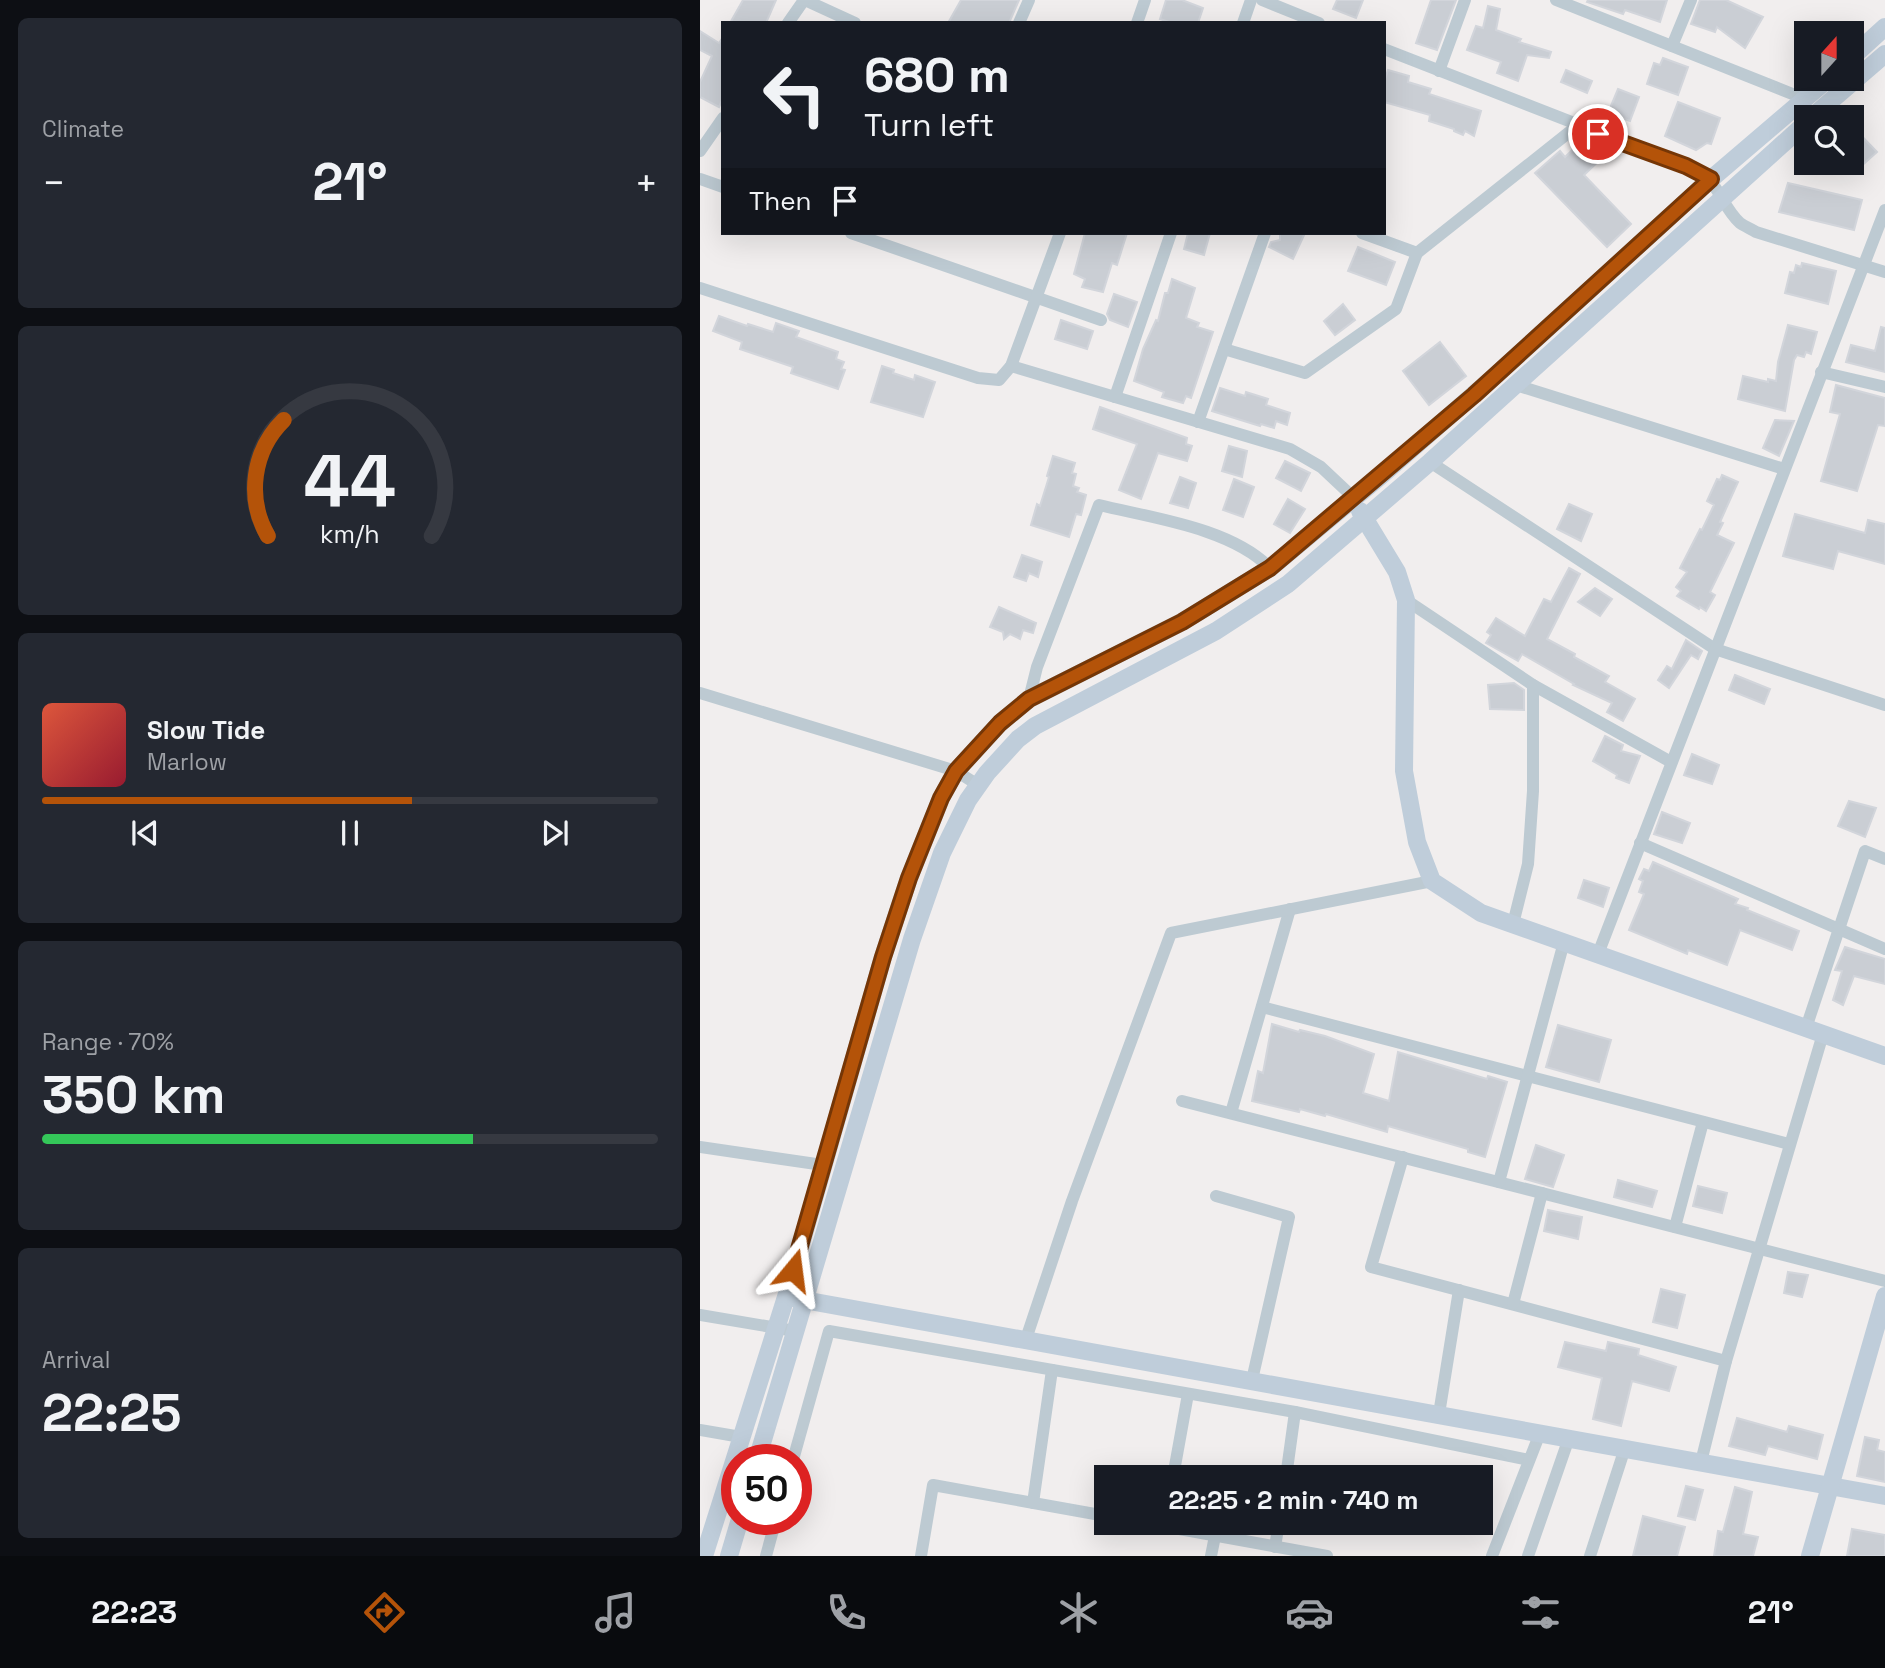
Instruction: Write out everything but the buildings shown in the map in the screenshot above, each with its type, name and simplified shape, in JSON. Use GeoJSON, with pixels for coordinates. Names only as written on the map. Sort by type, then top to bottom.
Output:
{"type":"FeatureCollection","features":[{"type":"Feature","properties":{"kind":"main road"},"geometry":{"type":"LineString","coordinates":[[1864,46],[1885,27]]}},
{"type":"Feature","properties":{"kind":"main road"},"geometry":{"type":"LineString","coordinates":[[1826,105],[1885,54]]}},
{"type":"Feature","properties":{"kind":"main road"},"geometry":{"type":"LineString","coordinates":[[707,1553],[786,1297],[883,957],[909,878],[941,798],[956,771],[1000,723],[1029,699],[1182,622],[1270,568],[1495,376],[1711,179],[1814,91]]}},
{"type":"Feature","properties":{"kind":"main road"},"geometry":{"type":"LineString","coordinates":[[762,1444],[912,939],[951,834],[978,785],[1018,739],[1035,726],[1216,631],[1266,601],[1430,462],[1794,134]]}},
{"type":"Feature","properties":{"kind":"main road"},"geometry":{"type":"LineString","coordinates":[[1354,498],[1363,519],[1397,572],[1406,600],[1404,771],[1417,842],[1432,881],[1481,913],[1885,1056]]}},
{"type":"Feature","properties":{"kind":"main road"},"geometry":{"type":"LineString","coordinates":[[1810,1556],[1885,1296]]}},
{"type":"Feature","properties":{"kind":"main road"},"geometry":{"type":"LineString","coordinates":[[786,1297],[1885,1496]]}},
{"type":"Feature","properties":{"kind":"main road"},"geometry":{"type":"LineString","coordinates":[[729,1556],[735,1535]]}},
{"type":"Feature","properties":{"kind":"street"},"geometry":{"type":"LineString","coordinates":[[789,21],[804,0],[851,21]]}},
{"type":"Feature","properties":{"kind":"street"},"geometry":{"type":"LineString","coordinates":[[1020,21],[1029,0]]}},
{"type":"Feature","properties":{"kind":"street"},"geometry":{"type":"LineString","coordinates":[[1138,21],[1145,0]]}},
{"type":"Feature","properties":{"kind":"street"},"geometry":{"type":"LineString","coordinates":[[1244,21],[1251,0]]}},
{"type":"Feature","properties":{"kind":"street"},"geometry":{"type":"LineString","coordinates":[[1262,0],[1314,21]]}},
{"type":"Feature","properties":{"kind":"street"},"geometry":{"type":"LineString","coordinates":[[1439,71],[1465,0]]}},
{"type":"Feature","properties":{"kind":"street"},"geometry":{"type":"LineString","coordinates":[[1556,0],[1577,4],[1672,46],[1805,99]]}},
{"type":"Feature","properties":{"kind":"street"},"geometry":{"type":"LineString","coordinates":[[1672,46],[1691,0]]}},
{"type":"Feature","properties":{"kind":"street"},"geometry":{"type":"LineString","coordinates":[[1386,50],[1686,166],[1711,179],[1740,223],[1756,232],[1885,271]]}},
{"type":"Feature","properties":{"kind":"street"},"geometry":{"type":"LineString","coordinates":[[700,151],[721,121]]}},
{"type":"Feature","properties":{"kind":"street"},"geometry":{"type":"LineString","coordinates":[[1224,349],[1305,373],[1396,309],[1417,253],[1577,126]]}},
{"type":"Feature","properties":{"kind":"street"},"geometry":{"type":"LineString","coordinates":[[700,179],[721,186]]}},
{"type":"Feature","properties":{"kind":"street"},"geometry":{"type":"LineString","coordinates":[[1598,954],[1885,210]]}},
{"type":"Feature","properties":{"kind":"street"},"geometry":{"type":"LineString","coordinates":[[857,235],[1101,320]]}},
{"type":"Feature","properties":{"kind":"street"},"geometry":{"type":"LineString","coordinates":[[700,288],[978,378],[999,380],[1011,366],[1059,235]]}},
{"type":"Feature","properties":{"kind":"street"},"geometry":{"type":"LineString","coordinates":[[1115,397],[1170,235]]}},
{"type":"Feature","properties":{"kind":"street"},"geometry":{"type":"LineString","coordinates":[[1198,422],[1264,235]]}},
{"type":"Feature","properties":{"kind":"street"},"geometry":{"type":"LineString","coordinates":[[1368,235],[1417,253]]}},
{"type":"Feature","properties":{"kind":"street"},"geometry":{"type":"LineString","coordinates":[[1011,366],[1306,456],[1354,498]]}},
{"type":"Feature","properties":{"kind":"street"},"geometry":{"type":"LineString","coordinates":[[1821,372],[1885,387]]}},
{"type":"Feature","properties":{"kind":"street"},"geometry":{"type":"LineString","coordinates":[[1516,385],[1783,469]]}},
{"type":"Feature","properties":{"kind":"street"},"geometry":{"type":"LineString","coordinates":[[1430,462],[1715,649],[1885,705]]}},
{"type":"Feature","properties":{"kind":"street"},"geometry":{"type":"LineString","coordinates":[[1029,699],[1037,667],[1099,505],[1219,536],[1242,545],[1270,568]]}},
{"type":"Feature","properties":{"kind":"street"},"geometry":{"type":"LineString","coordinates":[[1406,600],[1532,685],[1671,762]]}},
{"type":"Feature","properties":{"kind":"street"},"geometry":{"type":"LineString","coordinates":[[1513,924],[1528,864],[1532,790],[1532,685]]}},
{"type":"Feature","properties":{"kind":"street"},"geometry":{"type":"LineString","coordinates":[[700,692],[956,771],[978,785]]}},
{"type":"Feature","properties":{"kind":"street"},"geometry":{"type":"LineString","coordinates":[[1640,843],[1838,931],[1885,949]]}},
{"type":"Feature","properties":{"kind":"street"},"geometry":{"type":"LineString","coordinates":[[1701,1462],[1726,1361],[1790,1144],[1838,931],[1866,851],[1885,859]]}},
{"type":"Feature","properties":{"kind":"street"},"geometry":{"type":"LineString","coordinates":[[1026,1339],[1072,1201],[1171,933],[1432,881]]}},
{"type":"Feature","properties":{"kind":"street"},"geometry":{"type":"LineString","coordinates":[[1231,1113],[1290,909]]}},
{"type":"Feature","properties":{"kind":"street"},"geometry":{"type":"LineString","coordinates":[[1499,1182],[1564,942]]}},
{"type":"Feature","properties":{"kind":"street"},"geometry":{"type":"LineString","coordinates":[[1262,1007],[1790,1144]]}},
{"type":"Feature","properties":{"kind":"street"},"geometry":{"type":"LineString","coordinates":[[1182,1101],[1885,1281]]}},
{"type":"Feature","properties":{"kind":"street"},"geometry":{"type":"LineString","coordinates":[[1675,1227],[1703,1122]]}},
{"type":"Feature","properties":{"kind":"street"},"geometry":{"type":"LineString","coordinates":[[700,1147],[823,1165]]}},
{"type":"Feature","properties":{"kind":"street"},"geometry":{"type":"LineString","coordinates":[[1403,1157],[1371,1266],[1726,1361]]}},
{"type":"Feature","properties":{"kind":"street"},"geometry":{"type":"LineString","coordinates":[[1513,1304],[1542,1193]]}},
{"type":"Feature","properties":{"kind":"street"},"geometry":{"type":"LineString","coordinates":[[1216,1196],[1289,1217],[1252,1380]]}},
{"type":"Feature","properties":{"kind":"street"},"geometry":{"type":"LineString","coordinates":[[1439,1414],[1459,1290]]}},
{"type":"Feature","properties":{"kind":"street"},"geometry":{"type":"LineString","coordinates":[[700,1315],[795,1331]]}},
{"type":"Feature","properties":{"kind":"street"},"geometry":{"type":"LineString","coordinates":[[797,1444],[829,1331],[1295,1412],[1529,1460]]}},
{"type":"Feature","properties":{"kind":"street"},"geometry":{"type":"LineString","coordinates":[[1033,1503],[1052,1370]]}},
{"type":"Feature","properties":{"kind":"street"},"geometry":{"type":"LineString","coordinates":[[1175,1465],[1188,1394]]}},
{"type":"Feature","properties":{"kind":"street"},"geometry":{"type":"LineString","coordinates":[[1288,1465],[1295,1412]]}},
{"type":"Feature","properties":{"kind":"street"},"geometry":{"type":"LineString","coordinates":[[700,1430],[741,1437]]}},
{"type":"Feature","properties":{"kind":"street"},"geometry":{"type":"LineString","coordinates":[[1492,1556],[1540,1433]]}},
{"type":"Feature","properties":{"kind":"street"},"geometry":{"type":"LineString","coordinates":[[1528,1556],[1569,1438]]}},
{"type":"Feature","properties":{"kind":"street"},"geometry":{"type":"LineString","coordinates":[[1592,1556],[1626,1448]]}},
{"type":"Feature","properties":{"kind":"street"},"geometry":{"type":"LineString","coordinates":[[921,1556],[933,1485],[1094,1514]]}},
{"type":"Feature","properties":{"kind":"street"},"geometry":{"type":"LineString","coordinates":[[766,1556],[772,1535]]}},
{"type":"Feature","properties":{"kind":"street"},"geometry":{"type":"LineString","coordinates":[[1210,1535],[1327,1556]]}},
{"type":"Feature","properties":{"kind":"street"},"geometry":{"type":"LineString","coordinates":[[1275,1547],[1277,1535]]}},
{"type":"Feature","properties":{"kind":"street"},"geometry":{"type":"LineString","coordinates":[[1211,1556],[1215,1536]]}},
{"type":"Feature","properties":{"kind":"route"},"geometry":{"type":"LineString","coordinates":[[793,1270],[883,957],[924,836],[956,771],[1000,723],[1029,699],[1182,622],[1270,568],[1474,395],[1711,179],[1686,166],[1598,134]]}}]}
